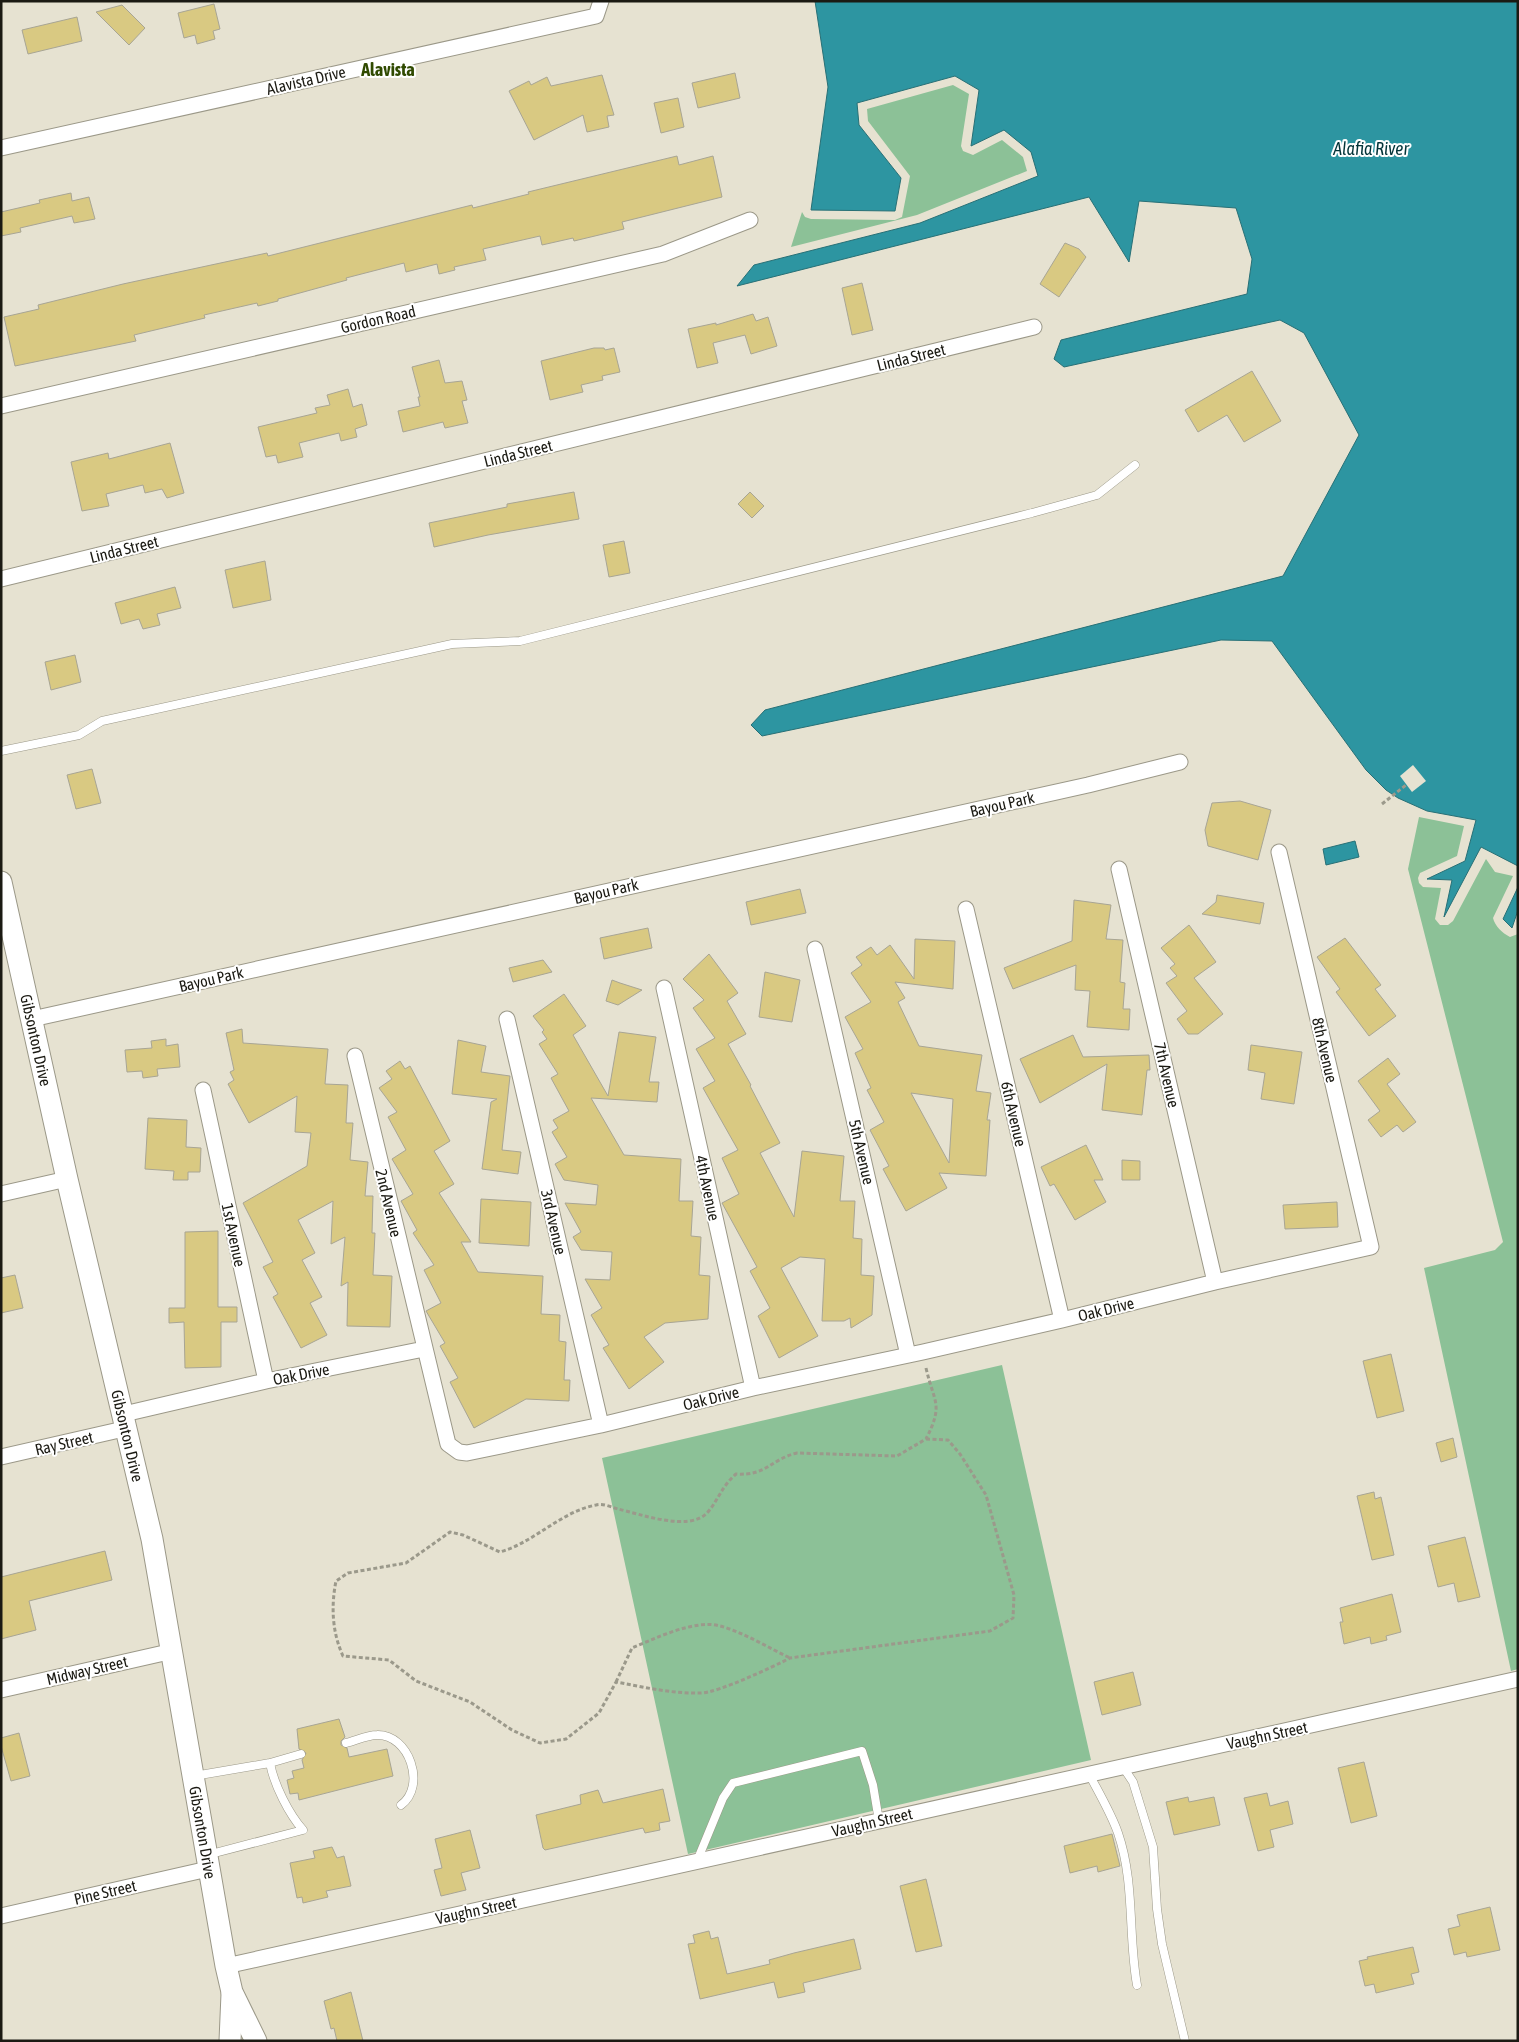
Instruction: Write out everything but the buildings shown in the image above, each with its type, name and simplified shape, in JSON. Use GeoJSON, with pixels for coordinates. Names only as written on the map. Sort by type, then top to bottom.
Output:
{"type":"FeatureCollection","features":[{"type":"Feature","properties":{"kind":"main road","name":"Gibsonton Drive"},"geometry":{"type":"LineString","coordinates":[[1,882],[67,1179],[126,1421],[152,1539],[173,1651],[192,1776],[226,1966],[232,1992],[256,2041]]}},
{"type":"Feature","properties":{"kind":"main road","name":"Gibsonton Drive"},"geometry":{"type":"LineString","coordinates":[[230,2041],[232,1992]]}},
{"type":"Feature","properties":{"kind":"street","name":"Alavista Drive"},"geometry":{"type":"LineString","coordinates":[[1,148],[596,16],[601,1]]}},
{"type":"Feature","properties":{"kind":"street","name":"Gordon Road"},"geometry":{"type":"LineString","coordinates":[[1,406],[663,254],[750,220]]}},
{"type":"Feature","properties":{"kind":"street","name":"Linda Street"},"geometry":{"type":"LineString","coordinates":[[1,579],[1034,328]]}},
{"type":"Feature","properties":{"kind":"street","name":"Bayou Park"},"geometry":{"type":"LineString","coordinates":[[32,1019],[1078,787],[1180,762]]}},
{"type":"Feature","properties":{"kind":"street","name":"8th Avenue"},"geometry":{"type":"LineString","coordinates":[[1279,852],[1370,1247]]}},
{"type":"Feature","properties":{"kind":"street","name":"7th Avenue"},"geometry":{"type":"LineString","coordinates":[[1119,869],[1214,1282]]}},
{"type":"Feature","properties":{"kind":"street","name":"6th Avenue"},"geometry":{"type":"LineString","coordinates":[[966,909],[1062,1320]]}},
{"type":"Feature","properties":{"kind":"street","name":"5th Avenue"},"geometry":{"type":"LineString","coordinates":[[815,949],[915,1354]]}},
{"type":"Feature","properties":{"kind":"street","name":"4th Avenue"},"geometry":{"type":"LineString","coordinates":[[664,988],[752,1388]]}},
{"type":"Feature","properties":{"kind":"street","name":"3rd Avenue"},"geometry":{"type":"LineString","coordinates":[[507,1019],[601,1425]]}},
{"type":"Feature","properties":{"kind":"street","name":"2nd Avenue"},"geometry":{"type":"LineString","coordinates":[[355,1056],[424,1349]]}},
{"type":"Feature","properties":{"kind":"street","name":"1st Avenue"},"geometry":{"type":"LineString","coordinates":[[203,1090],[266,1381]]}},
{"type":"Feature","properties":{"kind":"street"},"geometry":{"type":"LineString","coordinates":[[1,1194],[67,1179]]}},
{"type":"Feature","properties":{"kind":"street","name":"Oak Drive"},"geometry":{"type":"LineString","coordinates":[[126,1421],[266,1381],[424,1349],[448,1444],[459,1452],[474,1452],[601,1425],[752,1388],[915,1354],[1214,1282],[1370,1247]]}},
{"type":"Feature","properties":{"kind":"street","name":"Ray Street"},"geometry":{"type":"LineString","coordinates":[[1,1457],[126,1421]]}},
{"type":"Feature","properties":{"kind":"street","name":"Midway Street"},"geometry":{"type":"LineString","coordinates":[[1,1690],[173,1651]]}},
{"type":"Feature","properties":{"kind":"street","name":"Vaughn Street"},"geometry":{"type":"LineString","coordinates":[[226,1966],[1518,1679]]}},
{"type":"Feature","properties":{"kind":"street","name":"Pine Street"},"geometry":{"type":"LineString","coordinates":[[1,1916],[207,1862]]}},
{"type":"Feature","properties":{"kind":"lane"},"geometry":{"type":"LineString","coordinates":[[1,751],[80,735],[102,721],[452,644],[520,641],[1013,518],[1096,494],[1135,465]]}},
{"type":"Feature","properties":{"kind":"lane"},"geometry":{"type":"LineString","coordinates":[[346,1743],[377,1735],[390,1738],[401,1744],[407,1753],[414,1780],[412,1792],[401,1805]]}},
{"type":"Feature","properties":{"kind":"lane"},"geometry":{"type":"LineString","coordinates":[[697,1862],[723,1798],[733,1783],[862,1751],[873,1785],[880,1821]]}},
{"type":"Feature","properties":{"kind":"lane"},"geometry":{"type":"LineString","coordinates":[[192,1776],[270,1763],[301,1754]]}},
{"type":"Feature","properties":{"kind":"lane"},"geometry":{"type":"LineString","coordinates":[[207,1862],[303,1830],[290,1813],[273,1775],[270,1763]]}},
{"type":"Feature","properties":{"kind":"lane"},"geometry":{"type":"LineString","coordinates":[[1123,1767],[1134,1782],[1153,1846],[1157,1909],[1162,1944],[1185,2041]]}},
{"type":"Feature","properties":{"kind":"lane"},"geometry":{"type":"LineString","coordinates":[[1089,1774],[1118,1833],[1124,1855],[1129,1887],[1137,1985]]}},
{"type":"Feature","properties":{"kind":"path"},"geometry":{"type":"LineString","coordinates":[[1382,804],[1406,785]]}},
{"type":"Feature","properties":{"kind":"path"},"geometry":{"type":"LineString","coordinates":[[790,1658],[720,1626],[702,1624],[660,1636],[632,1648],[599,1713],[566,1739],[540,1743],[512,1730],[470,1702],[416,1681],[389,1660],[343,1656],[337,1642],[332,1602],[336,1581],[348,1573],[406,1562],[450,1532],[463,1535],[500,1552],[516,1548],[577,1509],[599,1504],[677,1522],[694,1521],[706,1514],[725,1483],[736,1474],[749,1475],[762,1472],[787,1455],[797,1453],[897,1456],[926,1439],[937,1419],[937,1402],[915,1354]]}},
{"type":"Feature","properties":{"kind":"path"},"geometry":{"type":"LineString","coordinates":[[616,1682],[661,1690],[702,1694],[768,1669],[790,1658],[990,1631],[1013,1618],[1014,1595],[986,1495],[960,1454],[948,1440],[926,1439]]}},
{"type":"Feature","properties":{"kind":"green space"},"geometry":{"type":"Polygon","coordinates":[[[953,85],[969,94],[961,146],[963,151],[973,155],[1002,140],[1023,157],[1027,171],[917,215],[791,247],[802,212],[805,217],[811,219],[895,220],[902,217],[910,176],[868,121],[867,109],[953,85]]]}},
{"type":"Feature","properties":{"kind":"green space"},"geometry":{"type":"Polygon","coordinates":[[[1419,817],[1464,826],[1457,856],[1420,873],[1418,878],[1419,883],[1423,887],[1441,888],[1435,919],[1440,925],[1448,925],[1453,921],[1486,859],[1495,872],[1513,876],[1493,918],[1497,926],[1510,937],[1518,934],[1518,1669],[1511,1671],[1424,1268],[1495,1250],[1503,1242],[1408,869],[1419,817]]]}},
{"type":"Feature","properties":{"kind":"green space"},"geometry":{"type":"Polygon","coordinates":[[[1002,1365],[1091,1760],[688,1854],[602,1458],[1002,1365]]]}},
{"type":"Feature","properties":{"kind":"water","name":"Alafia River"},"geometry":{"type":"Polygon","coordinates":[[[815,1],[1518,1],[1518,866],[1481,847],[1444,917],[1452,880],[1427,879],[1465,861],[1476,820],[1427,811],[1398,798],[1386,790],[1366,770],[1272,641],[1221,640],[762,736],[751,725],[765,710],[1283,576],[1359,435],[1304,333],[1280,320],[1064,367],[1054,359],[1061,340],[1247,294],[1252,259],[1236,208],[1139,201],[1129,262],[1089,197],[737,286],[754,265],[920,223],[1038,176],[1031,152],[1004,130],[971,146],[979,90],[955,76],[857,103],[859,125],[901,178],[895,211],[811,210],[828,87],[815,1]]]}},
{"type":"Feature","properties":{"kind":"water"},"geometry":{"type":"Polygon","coordinates":[[[1355,841],[1359,857],[1326,865],[1323,849],[1355,841]]]}},
{"type":"Feature","properties":{"kind":"water"},"geometry":{"type":"Polygon","coordinates":[[[1518,887],[1518,910],[1512,928],[1503,919],[1518,887]]]}},
{"type":"Feature","properties":{"kind":"pier"},"geometry":{"type":"Polygon","coordinates":[[[1413,765],[1426,781],[1412,792],[1400,776],[1413,765]]]}},
{"type":"Feature","properties":{"kind":"district","name":"Alavista"},"geometry":{"type":"Point","coordinates":[388,69]}}]}
